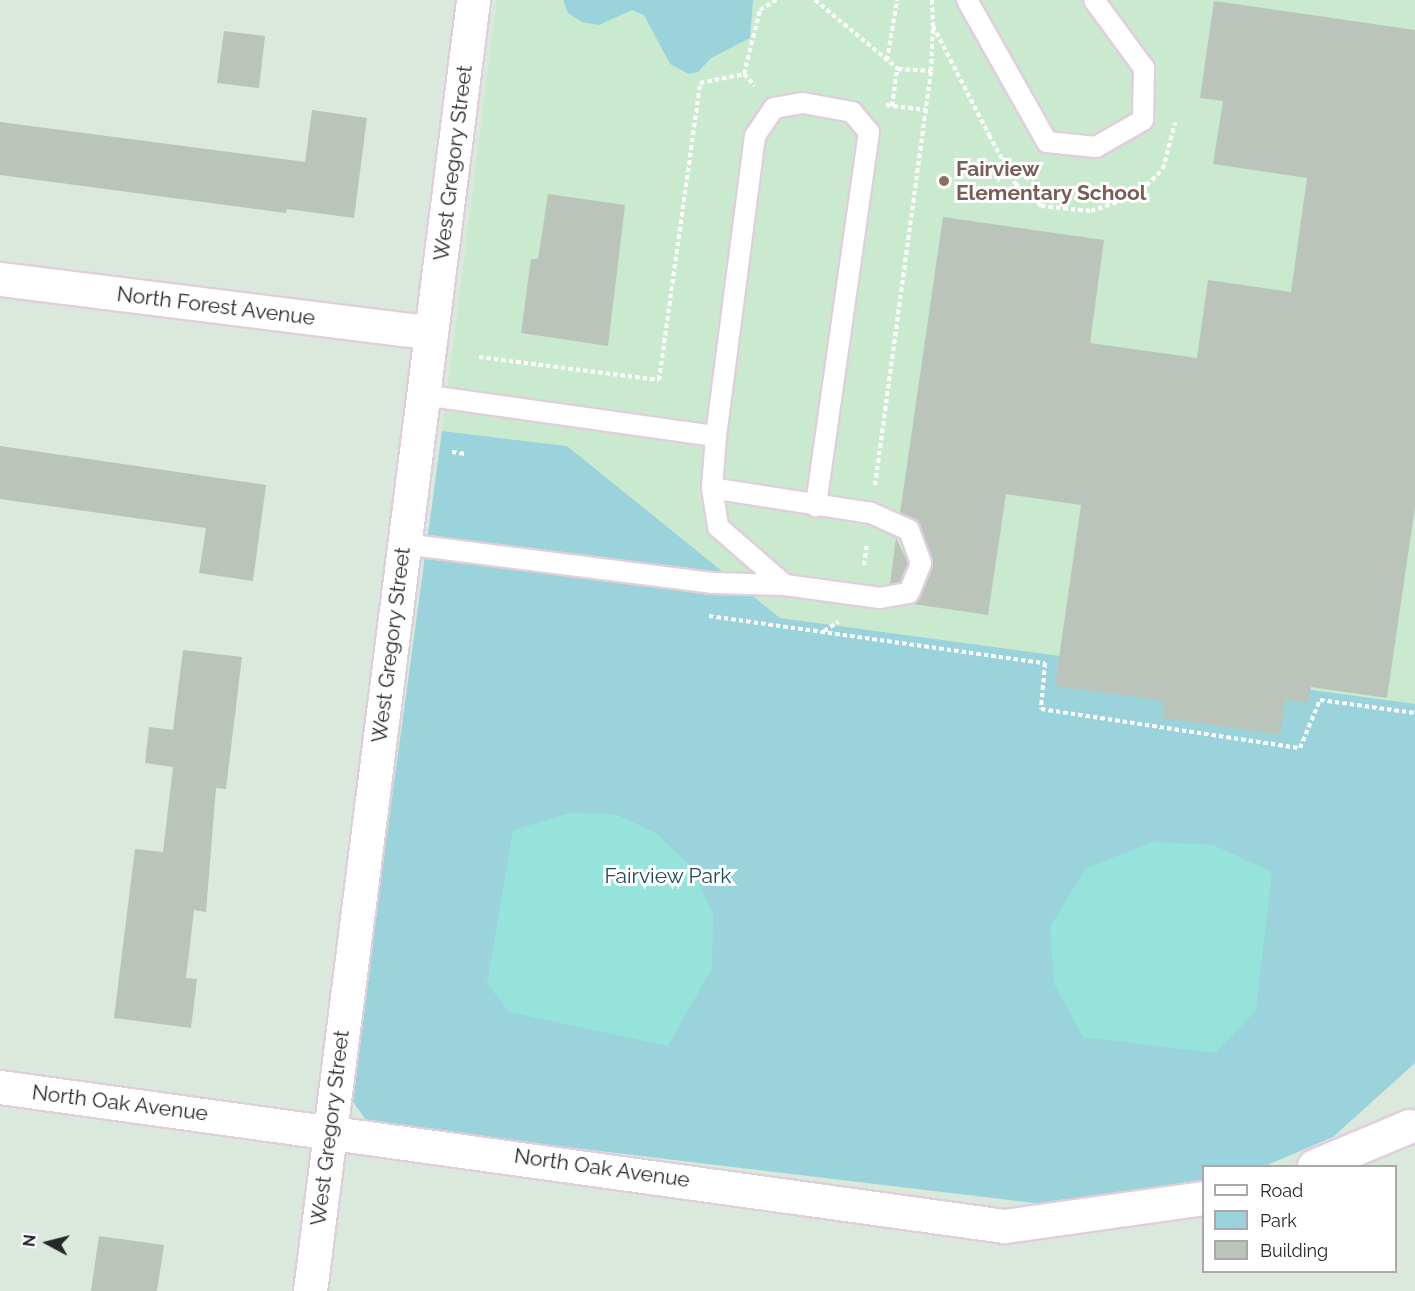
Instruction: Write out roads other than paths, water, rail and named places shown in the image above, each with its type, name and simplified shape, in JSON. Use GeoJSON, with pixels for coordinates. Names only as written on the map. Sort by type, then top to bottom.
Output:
{"type":"FeatureCollection","features":[{"type":"Feature","properties":{"kind":"street","name":"West Gregory Street"},"geometry":{"type":"LineString","coordinates":[[310,1291],[473,0]]}},
{"type":"Feature","properties":{"kind":"street","name":"North Forest Avenue"},"geometry":{"type":"LineString","coordinates":[[0,279],[431,333]]}},
{"type":"Feature","properties":{"kind":"street","name":"North Oak Avenue"},"geometry":{"type":"LineString","coordinates":[[0,1087],[330,1130],[1004,1226],[1202,1198]]}},
{"type":"Feature","properties":{"kind":"street"},"geometry":{"type":"LineString","coordinates":[[1319,1165],[1413,1128]]}},
{"type":"Feature","properties":{"kind":"lane"},"geometry":{"type":"LineString","coordinates":[[967,0],[1047,142],[1096,147],[1143,120],[1144,68],[1094,0]]}},
{"type":"Feature","properties":{"kind":"lane"},"geometry":{"type":"LineString","coordinates":[[785,585],[718,527],[712,488],[716,436],[755,136],[774,108],[803,103],[852,112],[869,132],[816,506]]}},
{"type":"Feature","properties":{"kind":"lane"},"geometry":{"type":"LineString","coordinates":[[423,395],[716,436]]}},
{"type":"Feature","properties":{"kind":"lane"},"geometry":{"type":"LineString","coordinates":[[404,544],[712,583],[785,585],[880,598],[909,593],[921,563],[909,530],[871,513],[712,488]]}},
{"type":"Feature","properties":{"kind":"place","name":"Fairview Elementary School"},"geometry":{"type":"Point","coordinates":[944,181]}},
{"type":"Feature","properties":{"kind":"park label","name":"Fairview Park"},"geometry":{"type":"Point","coordinates":[668,876]}}]}
